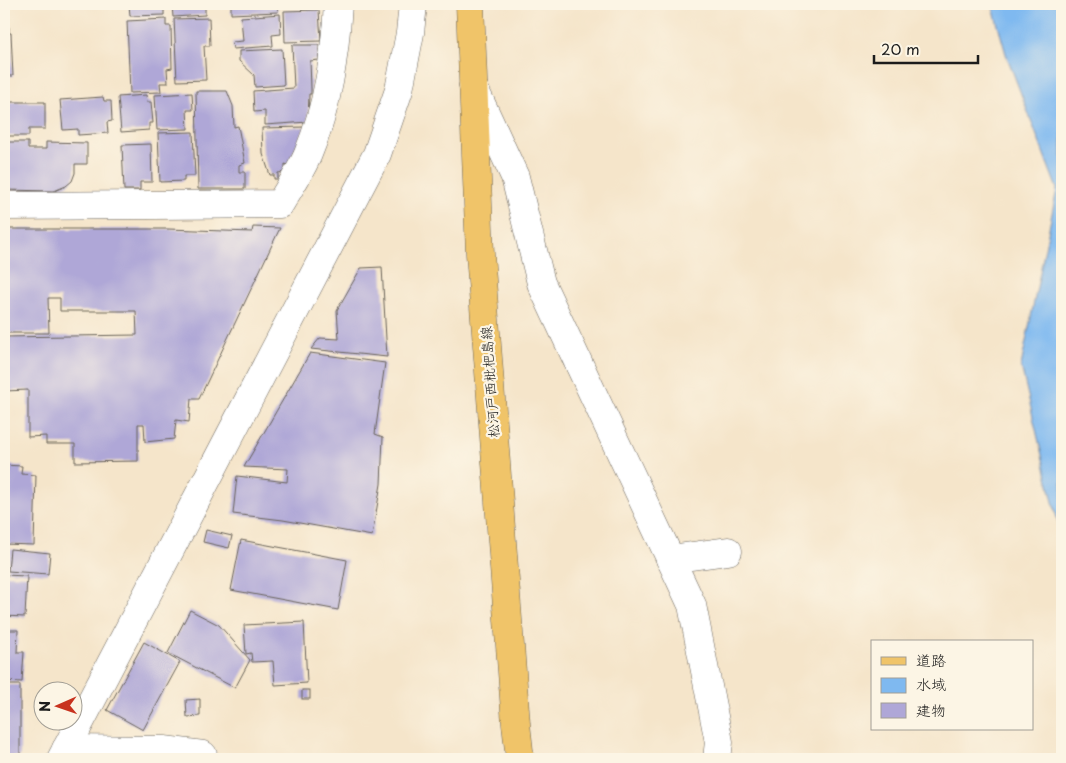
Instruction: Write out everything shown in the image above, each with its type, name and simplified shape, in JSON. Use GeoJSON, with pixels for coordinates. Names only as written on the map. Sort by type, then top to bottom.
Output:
{"type":"FeatureCollection","features":[{"type":"Feature","properties":{"kind":"main road","name":"松河戸西枇杷島線"},"geometry":{"type":"LineString","coordinates":[[470,4],[480,254],[520,759]]}},
{"type":"Feature","properties":{"kind":"street"},"geometry":{"type":"LineString","coordinates":[[4,206],[280,204],[308,155],[326,103],[335,48],[338,4]]}},
{"type":"Feature","properties":{"kind":"street"},"geometry":{"type":"LineString","coordinates":[[203,757],[164,750],[64,754],[377,154],[399,90],[410,33],[412,4]]}},
{"type":"Feature","properties":{"kind":"street"},"geometry":{"type":"LineString","coordinates":[[473,86],[515,176],[541,282],[692,604],[719,742],[717,759]]}},
{"type":"Feature","properties":{"kind":"street"},"geometry":{"type":"LineString","coordinates":[[670,559],[728,551]]}},
{"type":"Feature","properties":{"kind":"water"},"geometry":{"type":"Polygon","coordinates":[[[992,4],[1062,4],[1062,540],[1021,366],[1057,189],[1006,54],[992,4]]]}},
{"type":"Feature","properties":{"kind":"building"},"geometry":{"type":"Polygon","coordinates":[[[129,4],[164,4],[164,15],[130,16],[129,4]]]}},
{"type":"Feature","properties":{"kind":"building"},"geometry":{"type":"Polygon","coordinates":[[[172,4],[205,4],[205,15],[173,17],[172,4]]]}},
{"type":"Feature","properties":{"kind":"building"},"geometry":{"type":"Polygon","coordinates":[[[231,4],[277,4],[278,12],[231,14],[231,4]]]}},
{"type":"Feature","properties":{"kind":"building"},"geometry":{"type":"Polygon","coordinates":[[[281,4],[322,4],[322,5],[282,7],[281,4]]]}},
{"type":"Feature","properties":{"kind":"building"},"geometry":{"type":"Polygon","coordinates":[[[319,10],[321,41],[285,42],[284,11],[319,10]]]}},
{"type":"Feature","properties":{"kind":"building"},"geometry":{"type":"Polygon","coordinates":[[[280,14],[281,34],[272,35],[273,46],[233,49],[232,42],[243,41],[241,17],[280,14]]]}},
{"type":"Feature","properties":{"kind":"building"},"geometry":{"type":"Polygon","coordinates":[[[209,18],[210,46],[204,46],[206,80],[177,81],[174,19],[209,18]]]}},
{"type":"Feature","properties":{"kind":"building"},"geometry":{"type":"Polygon","coordinates":[[[166,19],[166,26],[171,26],[172,68],[167,69],[168,83],[160,83],[161,92],[130,93],[127,21],[166,19]]]}},
{"type":"Feature","properties":{"kind":"building"},"geometry":{"type":"Polygon","coordinates":[[[4,27],[9,27],[9,33],[11,33],[13,76],[8,76],[9,93],[4,93],[4,27]]]}},
{"type":"Feature","properties":{"kind":"building"},"geometry":{"type":"Polygon","coordinates":[[[292,45],[319,45],[319,60],[310,61],[311,94],[309,94],[308,122],[265,125],[265,111],[254,112],[253,91],[294,88],[292,45]]]}},
{"type":"Feature","properties":{"kind":"building"},"geometry":{"type":"Polygon","coordinates":[[[282,49],[284,85],[255,87],[254,75],[239,61],[239,51],[282,49]]]}},
{"type":"Feature","properties":{"kind":"building"},"geometry":{"type":"Polygon","coordinates":[[[196,91],[227,91],[233,106],[234,127],[238,126],[245,163],[239,165],[239,172],[245,172],[245,189],[198,189],[196,91]]]}},
{"type":"Feature","properties":{"kind":"building"},"geometry":{"type":"Polygon","coordinates":[[[192,93],[193,110],[187,110],[188,129],[157,130],[155,95],[192,93]]]}},
{"type":"Feature","properties":{"kind":"building"},"geometry":{"type":"Polygon","coordinates":[[[146,95],[147,102],[151,102],[153,123],[149,123],[149,130],[121,132],[118,97],[146,95]]]}},
{"type":"Feature","properties":{"kind":"building"},"geometry":{"type":"Polygon","coordinates":[[[103,97],[104,101],[111,101],[112,121],[107,122],[108,133],[78,135],[78,129],[63,130],[60,100],[103,97]]]}},
{"type":"Feature","properties":{"kind":"building"},"geometry":{"type":"Polygon","coordinates":[[[4,102],[45,102],[45,129],[29,129],[29,136],[4,136],[4,102]]]}},
{"type":"Feature","properties":{"kind":"building"},"geometry":{"type":"Polygon","coordinates":[[[305,127],[288,165],[285,164],[285,172],[278,173],[278,179],[274,179],[274,175],[270,175],[263,154],[262,128],[305,127]]]}},
{"type":"Feature","properties":{"kind":"building"},"geometry":{"type":"Polygon","coordinates":[[[193,132],[195,176],[184,176],[184,181],[160,182],[158,133],[193,132]]]}},
{"type":"Feature","properties":{"kind":"building"},"geometry":{"type":"Polygon","coordinates":[[[6,142],[28,142],[28,149],[46,149],[46,142],[87,143],[87,164],[75,164],[75,173],[72,181],[54,191],[4,190],[6,142]]]}},
{"type":"Feature","properties":{"kind":"building"},"geometry":{"type":"Polygon","coordinates":[[[151,144],[152,182],[140,182],[140,190],[124,190],[122,145],[151,144]]]}},
{"type":"Feature","properties":{"kind":"building"},"geometry":{"type":"Polygon","coordinates":[[[253,227],[280,228],[199,399],[191,399],[189,422],[176,420],[174,439],[145,442],[144,424],[138,424],[138,461],[75,462],[75,444],[46,444],[46,436],[28,437],[28,390],[4,391],[4,337],[137,335],[136,311],[60,311],[60,298],[48,298],[49,333],[4,333],[4,229],[168,229],[252,232],[253,227]]]}},
{"type":"Feature","properties":{"kind":"building"},"geometry":{"type":"Polygon","coordinates":[[[382,267],[387,357],[311,349],[320,338],[339,339],[337,310],[361,268],[382,267]]]}},
{"type":"Feature","properties":{"kind":"building"},"geometry":{"type":"Polygon","coordinates":[[[310,353],[385,363],[375,434],[383,437],[381,484],[372,536],[283,520],[233,514],[237,476],[287,482],[288,469],[244,467],[310,353]]]}},
{"type":"Feature","properties":{"kind":"building"},"geometry":{"type":"Polygon","coordinates":[[[4,465],[22,466],[21,474],[36,475],[34,545],[4,544],[4,465]]]}},
{"type":"Feature","properties":{"kind":"building"},"geometry":{"type":"Polygon","coordinates":[[[206,530],[232,536],[229,548],[203,542],[206,530]]]}},
{"type":"Feature","properties":{"kind":"building"},"geometry":{"type":"Polygon","coordinates":[[[241,540],[347,560],[338,610],[231,590],[241,540]]]}},
{"type":"Feature","properties":{"kind":"building"},"geometry":{"type":"Polygon","coordinates":[[[10,549],[50,553],[48,574],[8,571],[10,549]]]}},
{"type":"Feature","properties":{"kind":"building"},"geometry":{"type":"Polygon","coordinates":[[[4,575],[27,576],[25,617],[4,616],[4,575]]]}},
{"type":"Feature","properties":{"kind":"building"},"geometry":{"type":"Polygon","coordinates":[[[190,610],[219,625],[250,660],[235,688],[168,653],[190,610]]]}},
{"type":"Feature","properties":{"kind":"building"},"geometry":{"type":"Polygon","coordinates":[[[304,622],[307,683],[275,685],[273,661],[252,662],[251,653],[246,654],[244,625],[304,622]]]}},
{"type":"Feature","properties":{"kind":"building"},"geometry":{"type":"Polygon","coordinates":[[[4,630],[18,630],[17,652],[24,652],[22,682],[4,681],[4,630]]]}},
{"type":"Feature","properties":{"kind":"building"},"geometry":{"type":"Polygon","coordinates":[[[144,642],[180,662],[143,730],[107,710],[144,642]]]}},
{"type":"Feature","properties":{"kind":"building"},"geometry":{"type":"Polygon","coordinates":[[[4,685],[20,685],[20,757],[4,757],[4,685]]]}},
{"type":"Feature","properties":{"kind":"building"},"geometry":{"type":"Polygon","coordinates":[[[302,690],[310,690],[310,699],[302,699],[302,690]]]}},
{"type":"Feature","properties":{"kind":"building"},"geometry":{"type":"Polygon","coordinates":[[[200,699],[200,716],[187,717],[186,700],[200,699]]]}}]}
